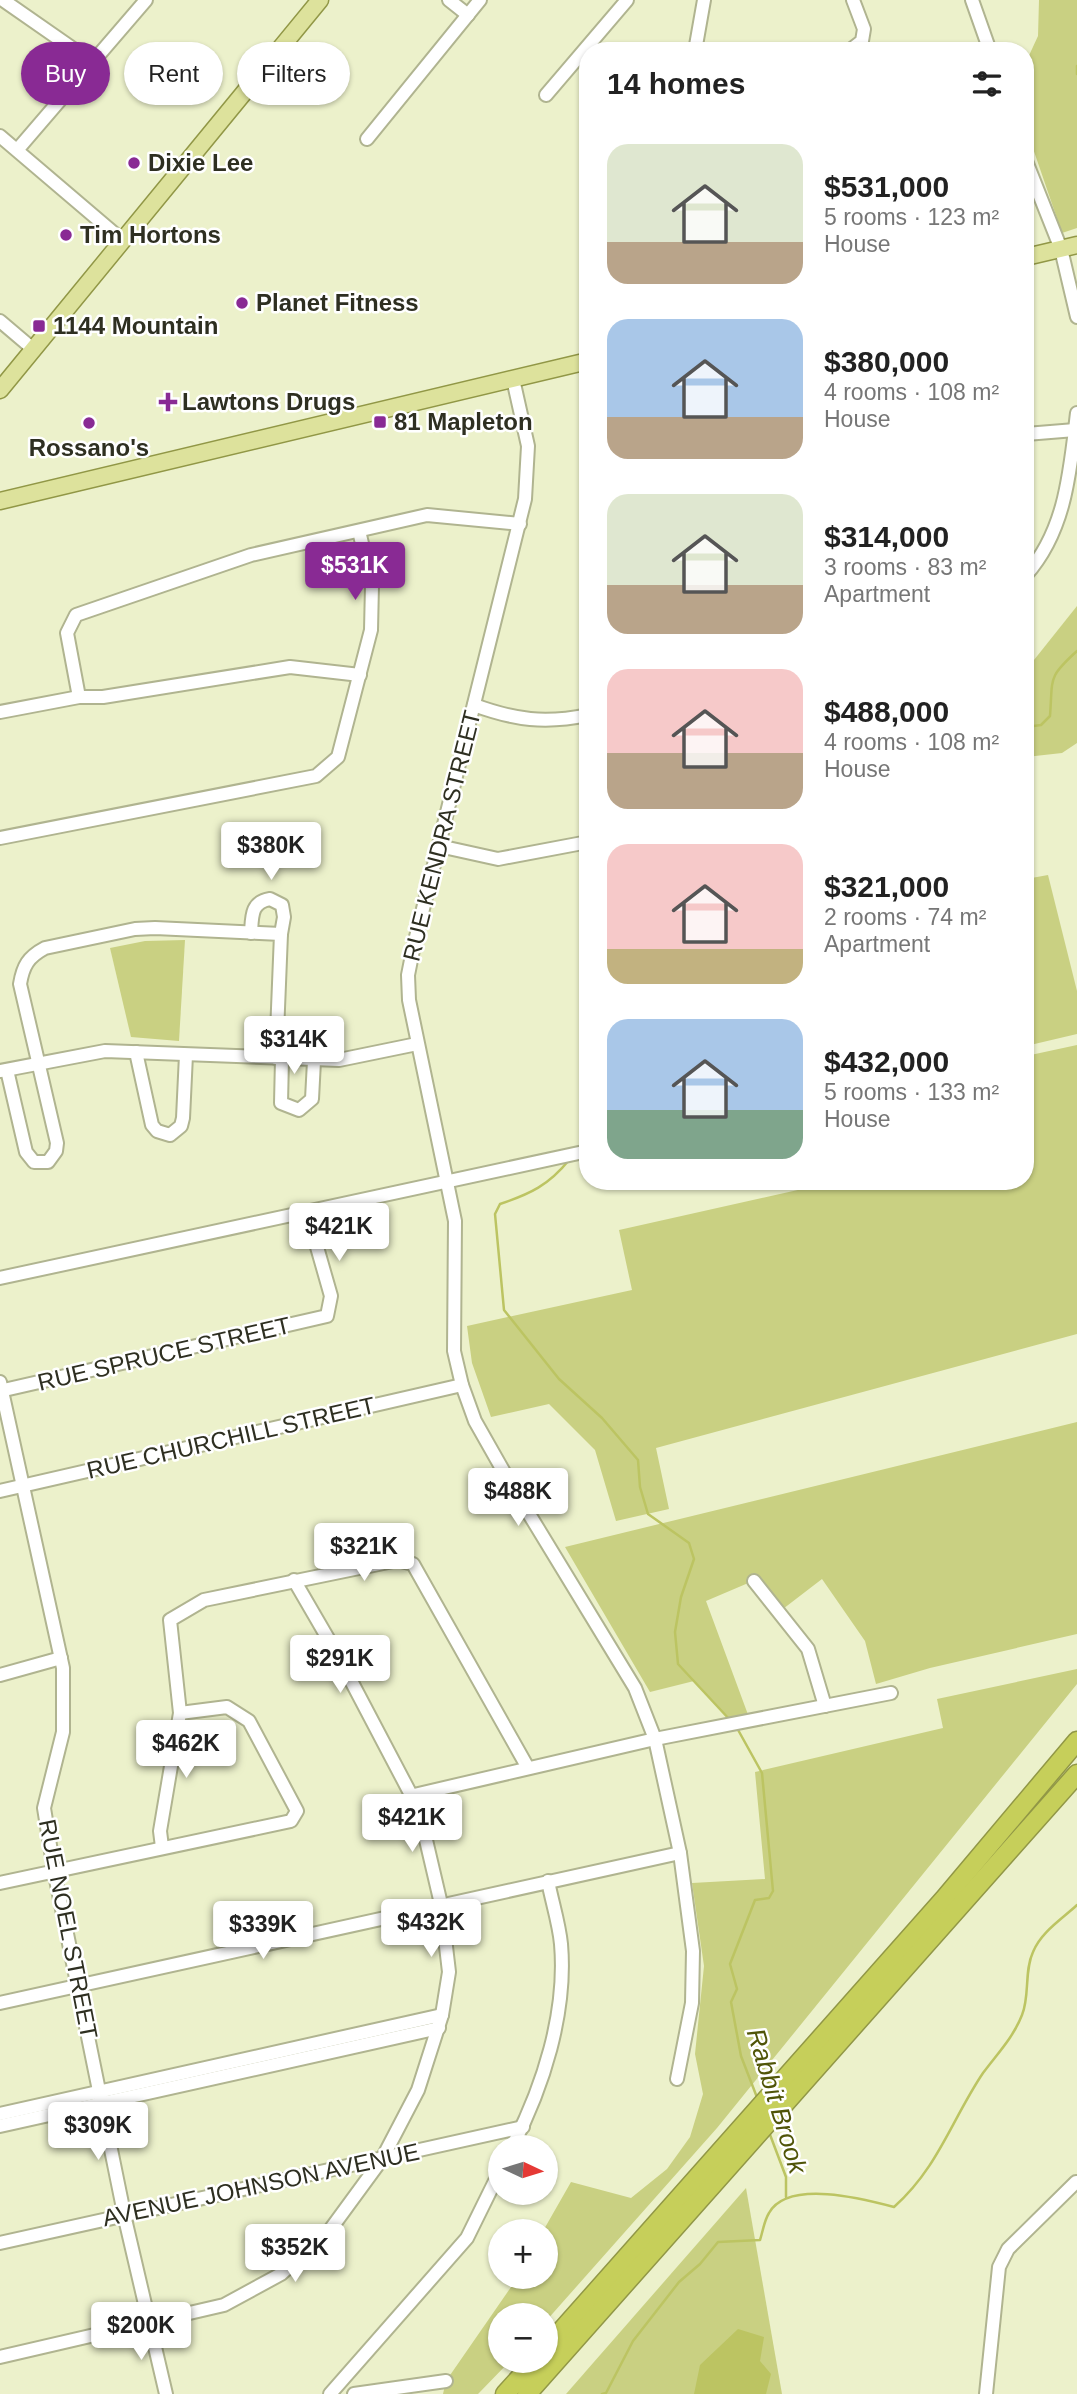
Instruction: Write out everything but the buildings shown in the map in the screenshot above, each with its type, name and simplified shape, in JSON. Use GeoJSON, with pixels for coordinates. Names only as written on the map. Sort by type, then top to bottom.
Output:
{"type":"FeatureCollection","features":[{"type":"Feature","properties":{"kind":"highway"},"geometry":{"type":"LineString","coordinates":[[558,2334],[925,1920],[1077,1741]]}},
{"type":"Feature","properties":{"kind":"highway"},"geometry":{"type":"LineString","coordinates":[[527,2394],[1077,1774]]}},
{"type":"Feature","properties":{"kind":"highway"},"geometry":{"type":"LineString","coordinates":[[505,2394],[524,2373]]}},
{"type":"Feature","properties":{"kind":"main road"},"geometry":{"type":"LineString","coordinates":[[0,390],[320,0]]}},
{"type":"Feature","properties":{"kind":"main road"},"geometry":{"type":"LineString","coordinates":[[1034,255],[1069,247]]}},
{"type":"Feature","properties":{"kind":"main road"},"geometry":{"type":"LineString","coordinates":[[0,501],[579,363]]}},
{"type":"Feature","properties":{"kind":"street"},"geometry":{"type":"LineString","coordinates":[[4,0],[64,42]]}},
{"type":"Feature","properties":{"kind":"street"},"geometry":{"type":"LineString","coordinates":[[109,42],[146,0]]}},
{"type":"Feature","properties":{"kind":"street"},"geometry":{"type":"LineString","coordinates":[[449,0],[468,15]]}},
{"type":"Feature","properties":{"kind":"street"},"geometry":{"type":"LineString","coordinates":[[367,139],[480,0]]}},
{"type":"Feature","properties":{"kind":"street"},"geometry":{"type":"LineString","coordinates":[[592,42],[627,0]]}},
{"type":"Feature","properties":{"kind":"street"},"geometry":{"type":"LineString","coordinates":[[697,42],[704,0]]}},
{"type":"Feature","properties":{"kind":"street"},"geometry":{"type":"LineString","coordinates":[[853,0],[864,30],[861,42]]}},
{"type":"Feature","properties":{"kind":"street"},"geometry":{"type":"LineString","coordinates":[[972,0],[987,42]]}},
{"type":"Feature","properties":{"kind":"street"},"geometry":{"type":"LineString","coordinates":[[546,96],[579,57]]}},
{"type":"Feature","properties":{"kind":"street"},"geometry":{"type":"LineString","coordinates":[[18,149],[55,105]]}},
{"type":"Feature","properties":{"kind":"street"},"geometry":{"type":"LineString","coordinates":[[0,136],[122,240]]}},
{"type":"Feature","properties":{"kind":"street"},"geometry":{"type":"LineString","coordinates":[[1034,177],[1069,247],[1077,317]]}},
{"type":"Feature","properties":{"kind":"street"},"geometry":{"type":"LineString","coordinates":[[0,321],[33,349]]}},
{"type":"Feature","properties":{"kind":"street","name":"RUE KENDRA STREET"},"geometry":{"type":"LineString","coordinates":[[513,379],[528,446],[528,475],[520,524],[408,975],[409,1000],[455,1221],[454,1351],[462,1385],[475,1421],[509,1481],[635,1688],[655,1739],[680,1853],[693,1951],[692,2003],[677,2079]]}},
{"type":"Feature","properties":{"kind":"street"},"geometry":{"type":"LineString","coordinates":[[1034,566],[1044,554],[1065,500],[1077,413]]}},
{"type":"Feature","properties":{"kind":"street"},"geometry":{"type":"LineString","coordinates":[[1034,434],[1075,430]]}},
{"type":"Feature","properties":{"kind":"street"},"geometry":{"type":"LineString","coordinates":[[79,697],[66,633],[76,615],[251,555],[427,515],[520,524]]}},
{"type":"Feature","properties":{"kind":"street"},"geometry":{"type":"LineString","coordinates":[[0,838],[316,776],[338,757],[371,630],[372,585],[359,531]]}},
{"type":"Feature","properties":{"kind":"street"},"geometry":{"type":"LineString","coordinates":[[0,712],[79,697],[103,697],[290,667],[360,675]]}},
{"type":"Feature","properties":{"kind":"street"},"geometry":{"type":"LineString","coordinates":[[474,705],[503,716],[553,722],[579,717]]}},
{"type":"Feature","properties":{"kind":"street"},"geometry":{"type":"LineString","coordinates":[[439,846],[498,859],[579,844]]}},
{"type":"Feature","properties":{"kind":"street"},"geometry":{"type":"LineString","coordinates":[[251,933],[257,904],[270,899],[282,905],[280,1099],[292,1110],[299,1110],[310,1104],[314,1061]]}},
{"type":"Feature","properties":{"kind":"street"},"geometry":{"type":"LineString","coordinates":[[282,934],[135,929],[44,948],[31,955],[22,969],[20,984],[38,1063],[57,1143],[56,1151],[48,1162],[34,1162],[26,1152],[4,1071],[38,1063],[79,1054],[136,1052],[314,1061],[339,1060],[417,1044]]}},
{"type":"Feature","properties":{"kind":"street"},"geometry":{"type":"LineString","coordinates":[[136,1052],[152,1125],[157,1131],[170,1135],[181,1126],[183,1118],[186,1055]]}},
{"type":"Feature","properties":{"kind":"street"},"geometry":{"type":"LineString","coordinates":[[0,1278],[579,1153]]}},
{"type":"Feature","properties":{"kind":"street","name":"RUE SPRUCE STREET"},"geometry":{"type":"LineString","coordinates":[[1,1388],[327,1316],[331,1296],[307,1212]]}},
{"type":"Feature","properties":{"kind":"street","name":"RUE CHURCHILL STREET"},"geometry":{"type":"LineString","coordinates":[[0,1491],[462,1385]]}},
{"type":"Feature","properties":{"kind":"street","name":"RUE NOEL STREET"},"geometry":{"type":"LineString","coordinates":[[1,1388],[61,1658],[63,1732],[44,1808],[54,1870],[125,2215],[166,2394]]}},
{"type":"Feature","properties":{"kind":"street"},"geometry":{"type":"LineString","coordinates":[[162,1847],[160,1831],[180,1713],[170,1619],[204,1600],[294,1580],[398,1560],[413,1564],[528,1768]]}},
{"type":"Feature","properties":{"kind":"street"},"geometry":{"type":"LineString","coordinates":[[0,2357],[224,2305],[281,2274],[330,2230],[382,2159],[418,2090],[440,2022],[449,1972],[441,1904],[414,1795],[294,1580]]}},
{"type":"Feature","properties":{"kind":"street"},"geometry":{"type":"LineString","coordinates":[[754,1581],[808,1649],[825,1706]]}},
{"type":"Feature","properties":{"kind":"street"},"geometry":{"type":"LineString","coordinates":[[0,1675],[61,1658]]}},
{"type":"Feature","properties":{"kind":"street"},"geometry":{"type":"LineString","coordinates":[[414,1795],[655,1739],[891,1693]]}},
{"type":"Feature","properties":{"kind":"street"},"geometry":{"type":"LineString","coordinates":[[0,1883],[291,1821],[297,1811],[249,1721],[227,1707],[180,1713]]}},
{"type":"Feature","properties":{"kind":"street"},"geometry":{"type":"LineString","coordinates":[[0,2003],[680,1853]]}},
{"type":"Feature","properties":{"kind":"street"},"geometry":{"type":"LineString","coordinates":[[519,2135],[557,2021],[561,1945],[548,1881]]}},
{"type":"Feature","properties":{"kind":"street"},"geometry":{"type":"LineString","coordinates":[[0,2126],[102,2098],[440,2022]]}},
{"type":"Feature","properties":{"kind":"street"},"geometry":{"type":"LineString","coordinates":[[0,2114],[102,2098]]}},
{"type":"Feature","properties":{"kind":"street","name":"AVENUE JOHNSON AVENUE"},"geometry":{"type":"LineString","coordinates":[[0,2243],[523,2127]]}},
{"type":"Feature","properties":{"kind":"street"},"geometry":{"type":"LineString","coordinates":[[986,2394],[999,2267],[1008,2249],[1076,2182]]}},
{"type":"Feature","properties":{"kind":"street"},"geometry":{"type":"LineString","coordinates":[[330,2394],[467,2238],[488,2195]]}},
{"type":"Feature","properties":{"kind":"street"},"geometry":{"type":"LineString","coordinates":[[354,2394],[446,2381]]}},
{"type":"Feature","properties":{"kind":"shaded area"},"geometry":{"type":"Polygon","coordinates":[[[1039,0],[1077,0],[1077,228],[1062,233],[1034,151],[1034,45],[1038,36],[1039,0]]]}},
{"type":"Feature","properties":{"kind":"shaded area"},"geometry":{"type":"Polygon","coordinates":[[[1077,606],[1077,743],[1062,753],[1034,756],[1034,660],[1077,606]]]}},
{"type":"Feature","properties":{"kind":"shaded area"},"geometry":{"type":"Polygon","coordinates":[[[1048,875],[1077,991],[1077,1034],[1034,1044],[1034,878],[1048,875]]]}},
{"type":"Feature","properties":{"kind":"shaded area"},"geometry":{"type":"Polygon","coordinates":[[[185,940],[179,1041],[131,1037],[110,948],[145,941],[185,940]]]}},
{"type":"Feature","properties":{"kind":"shaded area"},"geometry":{"type":"Polygon","coordinates":[[[1077,1045],[1077,1334],[656,1448],[669,1509],[616,1521],[595,1450],[549,1404],[491,1417],[472,1363],[467,1326],[632,1290],[619,1230],[798,1190],[1034,1190],[1034,1054],[1077,1045]]]}},
{"type":"Feature","properties":{"kind":"shaded area"},"geometry":{"type":"Polygon","coordinates":[[[1077,1422],[1077,1634],[930,1668],[876,1684],[865,1641],[822,1579],[779,1612],[753,1581],[706,1601],[750,1720],[733,1724],[694,1681],[650,1692],[565,1547],[1077,1422]]]}},
{"type":"Feature","properties":{"kind":"shaded area"},"geometry":{"type":"Polygon","coordinates":[[[1077,1669],[1077,1684],[717,2128],[558,2307],[558,2303],[500,2303],[510,2289],[558,2289],[558,2219],[550,2219],[571,2182],[631,2198],[667,2169],[690,2137],[703,2094],[695,2054],[704,1966],[692,1883],[765,1879],[755,1772],[943,1728],[937,1699],[1077,1669]]]}},
{"type":"Feature","properties":{"kind":"shaded area"},"geometry":{"type":"Polygon","coordinates":[[[746,2188],[782,2394],[566,2394],[746,2188]]]}},
{"type":"Feature","properties":{"kind":"shaded area"},"geometry":{"type":"Polygon","coordinates":[[[488,2320],[488,2373],[498,2373],[478,2394],[443,2394],[446,2381],[488,2320]]]}},
{"type":"Feature","properties":{"kind":"shaded area"},"geometry":{"type":"Polygon","coordinates":[[[738,2329],[764,2337],[760,2361],[771,2374],[766,2394],[694,2394],[700,2365],[738,2329]]]}},
{"type":"Feature","properties":{"kind":"waterway"},"geometry":{"type":"LineString","coordinates":[[1077,66],[1077,74]]}},
{"type":"Feature","properties":{"kind":"waterway"},"geometry":{"type":"LineString","coordinates":[[1034,726],[1041,725],[1050,716],[1053,679],[1077,651]]}},
{"type":"Feature","properties":{"kind":"waterway"},"geometry":{"type":"LineString","coordinates":[[569,1160],[538,1188],[500,1204],[495,1214],[504,1310],[559,1379],[602,1418],[638,1460],[640,1487],[648,1514],[689,1543],[694,1559],[681,1597],[675,1632],[678,1664],[730,1720]]}},
{"type":"Feature","properties":{"kind":"waterway","name":"Rabbit Brook"},"geometry":{"type":"LineString","coordinates":[[737,1728],[762,1773],[773,1891],[769,1898],[755,1900],[730,1964],[737,1989],[731,2002],[741,2056],[758,2100]]}},
{"type":"Feature","properties":{"kind":"waterway"},"geometry":{"type":"LineString","coordinates":[[602,2394],[606,2393],[633,2341],[679,2282],[700,2264],[718,2242],[760,2240],[769,2213],[779,2203],[792,2197],[827,2194],[894,2207],[909,2192],[933,2160],[972,2090],[1018,2023],[1026,2000],[1030,1959],[1037,1945],[1046,1932],[1077,1905]]}},
{"type":"Feature","properties":{"kind":"waterway","name":"Rabbit Brook"},"geometry":{"type":"LineString","coordinates":[[769,2132],[786,2177],[786,2197]]}},
{"type":"Feature","properties":{"kind":"place","name":"Dixie Lee"},"geometry":{"type":"Point","coordinates":[134,163]}},
{"type":"Feature","properties":{"kind":"place","name":"Tim Hortons"},"geometry":{"type":"Point","coordinates":[66,235]}},
{"type":"Feature","properties":{"kind":"place","name":"Planet Fitness"},"geometry":{"type":"Point","coordinates":[242,303]}},
{"type":"Feature","properties":{"kind":"place","name":"1144 Mountain"},"geometry":{"type":"Point","coordinates":[39,326]}},
{"type":"Feature","properties":{"kind":"place","name":"Lawtons Drugs"},"geometry":{"type":"Point","coordinates":[168,402]}},
{"type":"Feature","properties":{"kind":"place","name":"81 Mapleton"},"geometry":{"type":"Point","coordinates":[380,422]}},
{"type":"Feature","properties":{"kind":"place","name":"Rossano's"},"geometry":{"type":"Point","coordinates":[89,423]}}]}
